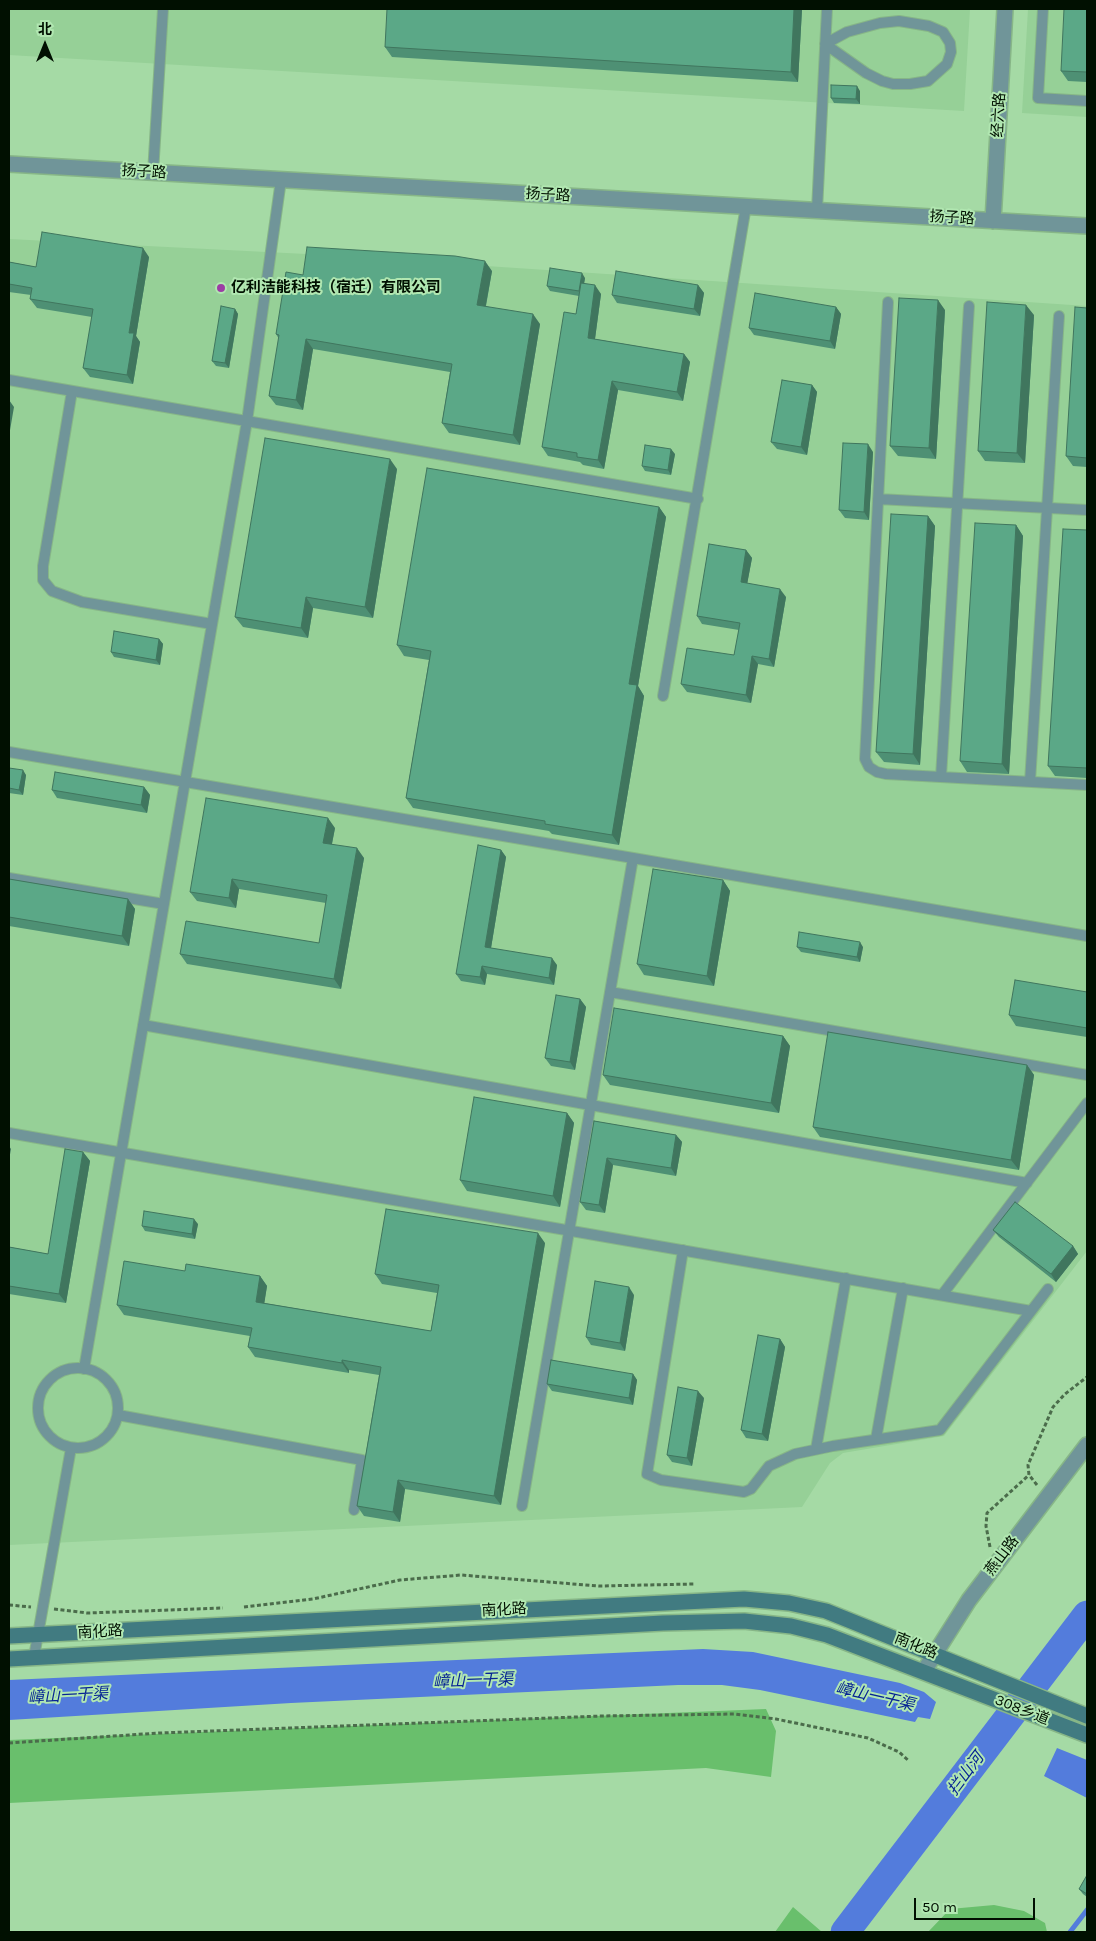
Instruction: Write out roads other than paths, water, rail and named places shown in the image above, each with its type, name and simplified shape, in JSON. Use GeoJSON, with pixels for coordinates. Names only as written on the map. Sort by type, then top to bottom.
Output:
{"type":"FeatureCollection","features":[{"type":"Feature","properties":{"kind":"main road","name":"南化路"},"geometry":{"type":"LineString","coordinates":[[9,1636],[744,1599],[789,1603],[826,1611],[987,1675]]}},
{"type":"Feature","properties":{"kind":"main road","name":"南化路"},"geometry":{"type":"LineString","coordinates":[[9,1659],[663,1623],[744,1621],[791,1626],[827,1635],[977,1691]]}},
{"type":"Feature","properties":{"kind":"main road","name":"308乡道"},"geometry":{"type":"LineString","coordinates":[[987,1675],[1082,1713]]}},
{"type":"Feature","properties":{"kind":"main road","name":"308乡道"},"geometry":{"type":"LineString","coordinates":[[977,1691],[1087,1735]]}},
{"type":"Feature","properties":{"kind":"street","name":"经六路"},"geometry":{"type":"LineString","coordinates":[[993,221],[1005,9]]}},
{"type":"Feature","properties":{"kind":"street","name":"扬子路"},"geometry":{"type":"LineString","coordinates":[[9,164],[1087,226]]}},
{"type":"Feature","properties":{"kind":"street","name":"燕山路"},"geometry":{"type":"LineString","coordinates":[[924,1672],[969,1600],[1087,1445]]}},
{"type":"Feature","properties":{"kind":"lane"},"geometry":{"type":"LineString","coordinates":[[153,173],[163,9]]}},
{"type":"Feature","properties":{"kind":"lane"},"geometry":{"type":"LineString","coordinates":[[817,210],[827,9]]}},
{"type":"Feature","properties":{"kind":"lane"},"geometry":{"type":"LineString","coordinates":[[1044,9],[1038,98],[1087,101]]}},
{"type":"Feature","properties":{"kind":"lane"},"geometry":{"type":"LineString","coordinates":[[908,22],[929,26],[943,32],[950,43],[951,52],[947,64],[928,81],[893,84],[866,73],[826,44],[848,32],[880,23],[908,22]]}},
{"type":"Feature","properties":{"kind":"lane"},"geometry":{"type":"LineString","coordinates":[[84,1369],[247,421],[281,180]]}},
{"type":"Feature","properties":{"kind":"lane"},"geometry":{"type":"LineString","coordinates":[[663,696],[698,499],[746,206]]}},
{"type":"Feature","properties":{"kind":"lane"},"geometry":{"type":"LineString","coordinates":[[888,302],[864,759],[869,767],[877,772],[1087,785]]}},
{"type":"Feature","properties":{"kind":"lane"},"geometry":{"type":"LineString","coordinates":[[941,777],[969,306]]}},
{"type":"Feature","properties":{"kind":"lane"},"geometry":{"type":"LineString","coordinates":[[1030,782],[1059,316]]}},
{"type":"Feature","properties":{"kind":"lane"},"geometry":{"type":"LineString","coordinates":[[9,380],[698,499]]}},
{"type":"Feature","properties":{"kind":"lane"},"geometry":{"type":"LineString","coordinates":[[72,391],[43,566],[44,580],[52,591],[68,598],[212,624]]}},
{"type":"Feature","properties":{"kind":"lane"},"geometry":{"type":"LineString","coordinates":[[878,499],[1087,510]]}},
{"type":"Feature","properties":{"kind":"lane"},"geometry":{"type":"LineString","coordinates":[[9,752],[1087,936]]}},
{"type":"Feature","properties":{"kind":"lane"},"geometry":{"type":"LineString","coordinates":[[522,1506],[633,858]]}},
{"type":"Feature","properties":{"kind":"lane"},"geometry":{"type":"LineString","coordinates":[[9,878],[164,904]]}},
{"type":"Feature","properties":{"kind":"lane"},"geometry":{"type":"LineString","coordinates":[[610,992],[1087,1075]]}},
{"type":"Feature","properties":{"kind":"lane"},"geometry":{"type":"LineString","coordinates":[[143,1025],[1027,1183]]}},
{"type":"Feature","properties":{"kind":"lane"},"geometry":{"type":"LineString","coordinates":[[942,1295],[1087,1104]]}},
{"type":"Feature","properties":{"kind":"lane"},"geometry":{"type":"LineString","coordinates":[[9,1133],[1031,1311]]}},
{"type":"Feature","properties":{"kind":"lane"},"geometry":{"type":"LineString","coordinates":[[683,1250],[647,1474],[661,1480],[744,1492],[751,1489],[769,1466],[782,1459],[816,1449],[940,1430],[1048,1289]]}},
{"type":"Feature","properties":{"kind":"lane"},"geometry":{"type":"LineString","coordinates":[[816,1449],[846,1278]]}},
{"type":"Feature","properties":{"kind":"lane"},"geometry":{"type":"LineString","coordinates":[[876,1440],[903,1288]]}},
{"type":"Feature","properties":{"kind":"lane"},"geometry":{"type":"LineString","coordinates":[[70,1369],[84,1369],[96,1372],[114,1390],[118,1402],[118,1415],[114,1427],[101,1441],[84,1448],[71,1448],[58,1443],[47,1434],[40,1422],[38,1409],[40,1395],[47,1383],[57,1374],[70,1369]]}},
{"type":"Feature","properties":{"kind":"lane"},"geometry":{"type":"LineString","coordinates":[[118,1415],[362,1460],[354,1510]]}},
{"type":"Feature","properties":{"kind":"lane"},"geometry":{"type":"LineString","coordinates":[[34,1658],[71,1448]]}},
{"type":"Feature","properties":{"kind":"water","name":"嶂山一干渠"},"geometry":{"type":"Polygon","coordinates":[[[703,1649],[753,1652],[900,1683],[924,1692],[936,1702],[930,1719],[918,1717],[915,1722],[760,1690],[722,1685],[678,1685],[291,1703],[9,1720],[9,1680],[703,1649]]]}},
{"type":"Feature","properties":{"kind":"water"},"geometry":{"type":"Polygon","coordinates":[[[1057,1748],[1087,1760],[1087,1798],[1044,1776],[1057,1748]]]}},
{"type":"Feature","properties":{"kind":"waterway","name":"拦山河"},"geometry":{"type":"LineString","coordinates":[[845,1932],[1087,1615]]}},
{"type":"Feature","properties":{"kind":"waterway"},"geometry":{"type":"LineString","coordinates":[[1070,1932],[1087,1910]]}},
{"type":"Feature","properties":{"kind":"place","name":"亿利洁能科技（宿迁）有限公司"},"geometry":{"type":"Point","coordinates":[221,288]}}]}
